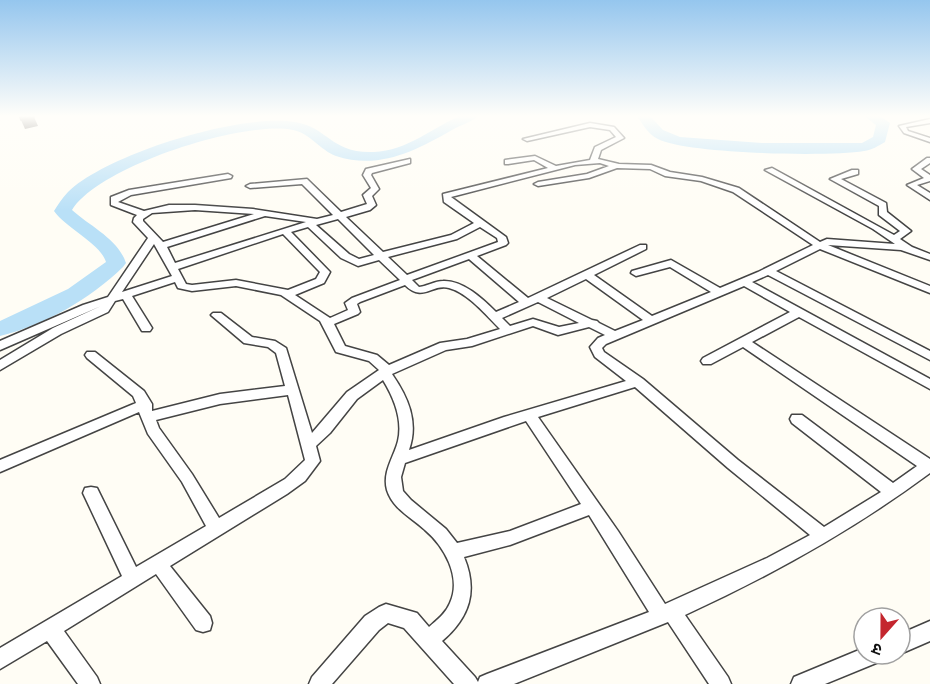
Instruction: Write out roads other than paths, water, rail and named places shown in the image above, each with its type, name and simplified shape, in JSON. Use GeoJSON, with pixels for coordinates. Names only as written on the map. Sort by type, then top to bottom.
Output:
{"type":"FeatureCollection","features":[{"type":"Feature","properties":{"kind":"street"},"geometry":{"type":"LineString","coordinates":[[593,161],[598,149],[602,147]]}},
{"type":"Feature","properties":{"kind":"street"},"geometry":{"type":"LineString","coordinates":[[508,162],[535,158],[555,168]]}},
{"type":"Feature","properties":{"kind":"street"},"geometry":{"type":"LineString","coordinates":[[930,160],[916,169],[930,178]]}},
{"type":"Feature","properties":{"kind":"street"},"geometry":{"type":"LineString","coordinates":[[0,346],[73,312],[120,296],[174,273],[285,231],[372,205],[367,195],[375,186],[368,175],[369,171],[407,161]]}},
{"type":"Feature","properties":{"kind":"street"},"geometry":{"type":"LineString","coordinates":[[327,323],[354,312],[351,303],[356,300],[501,245],[504,241],[447,200],[446,196],[555,168],[593,161],[615,166],[651,167],[674,176],[702,179],[725,186],[753,200],[772,216],[819,245],[930,290]]}},
{"type":"Feature","properties":{"kind":"street"},"geometry":{"type":"LineString","coordinates":[[538,184],[589,176],[615,166]]}},
{"type":"Feature","properties":{"kind":"street"},"geometry":{"type":"LineString","coordinates":[[769,170],[895,238],[909,249]]}},
{"type":"Feature","properties":{"kind":"street"},"geometry":{"type":"LineString","coordinates":[[855,172],[834,179],[884,205],[882,213],[906,231],[895,238]]}},
{"type":"Feature","properties":{"kind":"street"},"geometry":{"type":"LineString","coordinates":[[228,176],[129,193],[113,201],[141,213],[153,208],[181,208],[267,213],[314,223],[353,262],[362,263],[454,237],[480,223]]}},
{"type":"Feature","properties":{"kind":"street"},"geometry":{"type":"LineString","coordinates":[[930,178],[911,185],[930,197]]}},
{"type":"Feature","properties":{"kind":"street"},"geometry":{"type":"LineString","coordinates":[[250,186],[304,181],[420,291],[441,284],[450,284],[495,317],[507,331]]}},
{"type":"Feature","properties":{"kind":"street"},"geometry":{"type":"LineString","coordinates":[[141,213],[138,222],[157,242],[182,286],[187,288],[236,283],[287,294],[318,314],[327,323],[340,349],[373,358],[387,372],[400,396],[405,424],[404,443],[393,480],[400,499],[438,531],[452,552],[463,577],[464,592],[452,618],[428,640]]}},
{"type":"Feature","properties":{"kind":"street"},"geometry":{"type":"LineString","coordinates":[[0,366],[57,331],[100,313],[120,296],[157,242],[267,213]]}},
{"type":"Feature","properties":{"kind":"street"},"geometry":{"type":"LineString","coordinates":[[285,231],[325,272],[320,281],[287,294]]}},
{"type":"Feature","properties":{"kind":"street"},"geometry":{"type":"LineString","coordinates":[[823,536],[597,350],[602,341],[745,282],[819,245],[840,241],[909,249],[930,257]]}},
{"type":"Feature","properties":{"kind":"street"},"geometry":{"type":"LineString","coordinates":[[495,317],[643,247]]}},
{"type":"Feature","properties":{"kind":"street"},"geometry":{"type":"LineString","coordinates":[[471,256],[531,300],[593,323],[615,336]]}},
{"type":"Feature","properties":{"kind":"street"},"geometry":{"type":"LineString","coordinates":[[636,273],[671,263],[719,292]]}},
{"type":"Feature","properties":{"kind":"street"},"geometry":{"type":"LineString","coordinates":[[768,271],[930,356]]}},
{"type":"Feature","properties":{"kind":"street"},"geometry":{"type":"LineString","coordinates":[[587,275],[652,321]]}},
{"type":"Feature","properties":{"kind":"street"},"geometry":{"type":"LineString","coordinates":[[745,282],[930,385]]}},
{"type":"Feature","properties":{"kind":"street"},"geometry":{"type":"LineString","coordinates":[[120,296],[146,328]]}},
{"type":"Feature","properties":{"kind":"street"},"geometry":{"type":"LineString","coordinates":[[706,361],[799,312]]}},
{"type":"Feature","properties":{"kind":"street"},"geometry":{"type":"LineString","coordinates":[[0,659],[216,528],[306,471],[313,461],[310,443],[282,351],[277,346],[248,340],[217,315]]}},
{"type":"Feature","properties":{"kind":"street"},"geometry":{"type":"LineString","coordinates":[[310,443],[333,423],[350,396],[387,372],[434,349],[468,343],[533,322],[558,331],[593,323]]}},
{"type":"Feature","properties":{"kind":"street"},"geometry":{"type":"LineString","coordinates":[[487,684],[707,596],[823,536],[929,465],[743,341]]}},
{"type":"Feature","properties":{"kind":"street"},"geometry":{"type":"LineString","coordinates":[[91,355],[132,386],[147,411],[159,440],[187,478],[216,528]]}},
{"type":"Feature","properties":{"kind":"street"},"geometry":{"type":"LineString","coordinates":[[398,459],[529,415],[638,382]]}},
{"type":"Feature","properties":{"kind":"street"},"geometry":{"type":"LineString","coordinates":[[0,466],[147,411],[293,390]]}},
{"type":"Feature","properties":{"kind":"street"},"geometry":{"type":"LineString","coordinates":[[529,415],[666,613],[721,684]]}},
{"type":"Feature","properties":{"kind":"street"},"geometry":{"type":"LineString","coordinates":[[797,419],[892,491]]}},
{"type":"Feature","properties":{"kind":"street"},"geometry":{"type":"LineString","coordinates":[[91,493],[132,579]]}},
{"type":"Feature","properties":{"kind":"street"},"geometry":{"type":"LineString","coordinates":[[452,552],[510,537],[591,507]]}},
{"type":"Feature","properties":{"kind":"street"},"geometry":{"type":"LineString","coordinates":[[158,563],[203,623]]}},
{"type":"Feature","properties":{"kind":"street"},"geometry":{"type":"LineString","coordinates":[[320,684],[372,623],[386,613],[410,620],[468,684]]}},
{"type":"Feature","properties":{"kind":"street"},"geometry":{"type":"LineString","coordinates":[[50,628],[90,684]]}},
{"type":"Feature","properties":{"kind":"street"},"geometry":{"type":"LineString","coordinates":[[912,639],[930,631]]}},
{"type":"Feature","properties":{"kind":"street"},"geometry":{"type":"LineString","coordinates":[[801,684],[852,663]]}},
{"type":"Feature","properties":{"kind":"waterway"},"geometry":{"type":"LineString","coordinates":[[0,329],[76,294],[116,263],[112,250],[83,230],[63,211],[77,193],[95,180],[120,167],[171,147]]}},
{"type":"Feature","properties":{"kind":"waterway"},"geometry":{"type":"LineString","coordinates":[[329,147],[362,156],[382,156],[411,147]]}},
{"type":"Feature","properties":{"kind":"waterway"},"geometry":{"type":"LineString","coordinates":[[745,147],[823,149],[863,147]]}}]}
